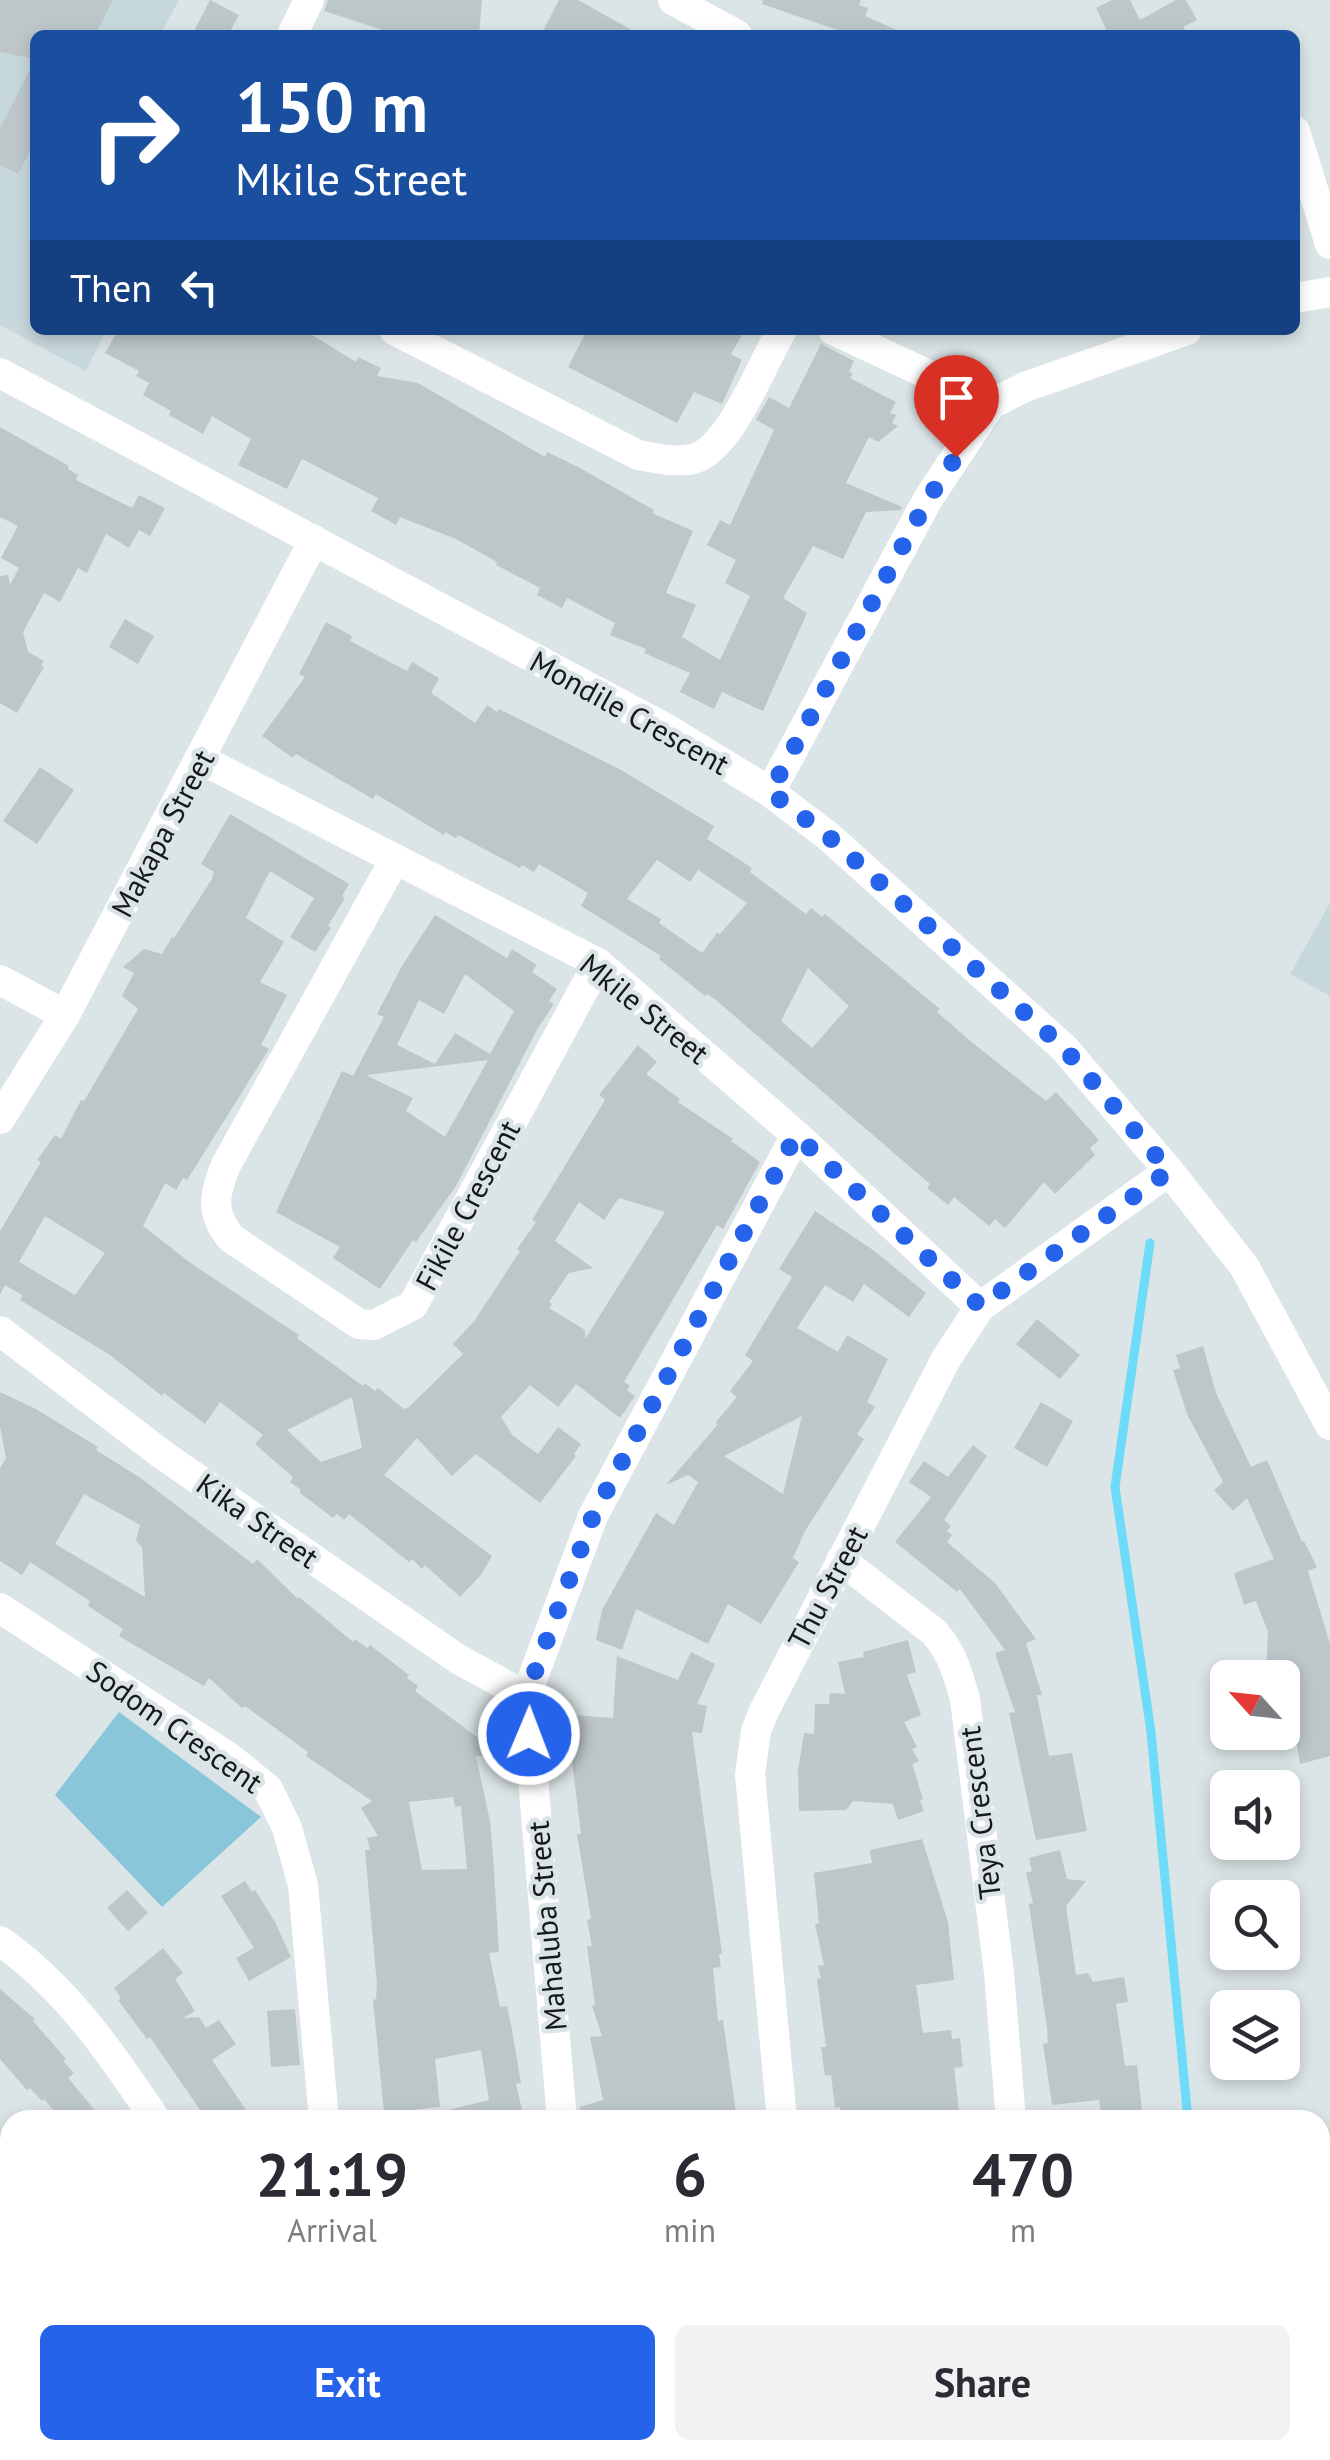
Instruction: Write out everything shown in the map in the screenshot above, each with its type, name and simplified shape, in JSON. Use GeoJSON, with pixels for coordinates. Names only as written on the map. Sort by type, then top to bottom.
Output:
{"type":"FeatureCollection","features":[{"type":"Feature","properties":{"kind":"street"},"geometry":{"type":"LineString","coordinates":[[296,30],[309,0]]}},
{"type":"Feature","properties":{"kind":"street"},"geometry":{"type":"LineString","coordinates":[[673,0],[728,30]]}},
{"type":"Feature","properties":{"kind":"street"},"geometry":{"type":"LineString","coordinates":[[1300,147],[1330,244]]}},
{"type":"Feature","properties":{"kind":"street"},"geometry":{"type":"LineString","coordinates":[[1300,297],[1330,292]]}},
{"type":"Feature","properties":{"kind":"street"},"geometry":{"type":"LineString","coordinates":[[404,335],[638,455],[665,460],[693,459],[706,453],[724,435],[779,335]]}},
{"type":"Feature","properties":{"kind":"street"},"geometry":{"type":"LineString","coordinates":[[845,335],[991,404]]}},
{"type":"Feature","properties":{"kind":"street"},"geometry":{"type":"LineString","coordinates":[[770,792],[928,499],[991,404],[1025,387],[1173,335]]}},
{"type":"Feature","properties":{"kind":"street","name":"Mondile Crescent"},"geometry":{"type":"LineString","coordinates":[[0,372],[667,729],[770,792],[828,836],[1064,1048],[1169,1171],[1244,1266],[1330,1425]]}},
{"type":"Feature","properties":{"kind":"street","name":"Makapa Street"},"geometry":{"type":"LineString","coordinates":[[0,1119],[65,1014],[202,760],[314,540]]}},
{"type":"Feature","properties":{"kind":"street","name":"Mkile Street"},"geometry":{"type":"LineString","coordinates":[[202,760],[598,963],[796,1135],[980,1306]]}},
{"type":"Feature","properties":{"kind":"street","name":"Fikile Crescent"},"geometry":{"type":"LineString","coordinates":[[395,859],[226,1165],[214,1202],[222,1226],[232,1238],[359,1324],[374,1325],[413,1305],[598,963]]}},
{"type":"Feature","properties":{"kind":"street"},"geometry":{"type":"LineString","coordinates":[[0,980],[65,1014]]}},
{"type":"Feature","properties":{"kind":"street","name":"Mahaluba Street"},"geometry":{"type":"LineString","coordinates":[[561,2110],[526,1696],[593,1516],[796,1135]]}},
{"type":"Feature","properties":{"kind":"street","name":"Thu Street"},"geometry":{"type":"LineString","coordinates":[[781,2110],[753,1808],[752,1751],[773,1688],[946,1358],[980,1306],[1169,1171]]}},
{"type":"Feature","properties":{"kind":"street","name":"Kika Street"},"geometry":{"type":"LineString","coordinates":[[0,1331],[164,1455],[442,1648],[526,1696]]}},
{"type":"Feature","properties":{"kind":"street","name":"Teya Crescent"},"geometry":{"type":"LineString","coordinates":[[841,1560],[947,1646],[966,1699],[1010,2110]]}},
{"type":"Feature","properties":{"kind":"street","name":"Sodom Crescent"},"geometry":{"type":"LineString","coordinates":[[0,1608],[230,1758],[268,1788],[287,1828],[303,1885],[323,2110]]}},
{"type":"Feature","properties":{"kind":"street"},"geometry":{"type":"LineString","coordinates":[[0,1941],[40,1972],[72,2004],[149,2110]]}},
{"type":"Feature","properties":{"kind":"shaded area"},"geometry":{"type":"Polygon","coordinates":[[[0,0],[179,0],[163,30],[30,30],[30,335],[104,335],[86,371],[0,325],[0,0]]]}},
{"type":"Feature","properties":{"kind":"shaded area"},"geometry":{"type":"Polygon","coordinates":[[[1330,903],[1330,996],[1290,974],[1330,903]]]}},
{"type":"Feature","properties":{"kind":"shaded area"},"geometry":{"type":"Polygon","coordinates":[[[119,1712],[261,1817],[162,1907],[55,1795],[119,1712]]]}},
{"type":"Feature","properties":{"kind":"building"},"geometry":{"type":"Polygon","coordinates":[[[0,0],[113,0],[98,30],[30,30],[30,58],[0,52],[0,0]]]}},
{"type":"Feature","properties":{"kind":"building"},"geometry":{"type":"Polygon","coordinates":[[[210,0],[239,15],[231,30],[195,30],[210,0]]]}},
{"type":"Feature","properties":{"kind":"building"},"geometry":{"type":"Polygon","coordinates":[[[328,0],[482,0],[479,30],[383,30],[324,11],[328,0]]]}},
{"type":"Feature","properties":{"kind":"building"},"geometry":{"type":"Polygon","coordinates":[[[559,0],[578,0],[632,30],[544,30],[559,0]]]}},
{"type":"Feature","properties":{"kind":"building"},"geometry":{"type":"Polygon","coordinates":[[[763,0],[861,0],[859,5],[868,8],[865,16],[897,30],[837,30],[762,4],[763,0]]]}},
{"type":"Feature","properties":{"kind":"building"},"geometry":{"type":"Polygon","coordinates":[[[1112,0],[1130,0],[1140,20],[1176,0],[1186,0],[1197,20],[1183,27],[1184,30],[1107,30],[1096,8],[1112,0]]]}},
{"type":"Feature","properties":{"kind":"building"},"geometry":{"type":"Polygon","coordinates":[[[30,70],[30,151],[18,174],[0,165],[0,128],[30,70]]]}},
{"type":"Feature","properties":{"kind":"building"},"geometry":{"type":"Polygon","coordinates":[[[115,335],[312,335],[356,362],[358,357],[381,368],[377,376],[418,383],[545,457],[547,452],[578,467],[654,510],[652,513],[693,531],[666,593],[696,605],[682,637],[720,660],[750,596],[725,583],[736,560],[707,545],[720,520],[730,525],[774,430],[756,420],[769,397],[789,408],[821,344],[854,361],[850,378],[896,402],[890,413],[896,415],[892,423],[898,426],[878,442],[869,437],[846,483],[902,507],[866,512],[843,559],[813,546],[783,598],[807,613],[763,711],[722,692],[714,709],[680,692],[690,673],[610,635],[615,623],[567,598],[562,608],[537,595],[540,588],[456,539],[400,517],[396,525],[371,511],[378,498],[302,459],[287,489],[238,465],[251,439],[212,416],[203,434],[169,415],[171,411],[143,395],[149,383],[136,376],[139,371],[105,353],[115,335]]]}},
{"type":"Feature","properties":{"kind":"building"},"geometry":{"type":"Polygon","coordinates":[[[584,335],[742,335],[731,354],[742,360],[722,404],[694,392],[677,423],[568,367],[584,335]]]}},
{"type":"Feature","properties":{"kind":"building"},"geometry":{"type":"Polygon","coordinates":[[[0,427],[69,466],[78,475],[76,480],[132,508],[139,495],[165,508],[150,536],[139,530],[129,548],[106,534],[87,573],[78,568],[60,602],[44,593],[23,632],[28,652],[44,661],[44,667],[17,713],[0,703],[0,576],[8,575],[10,585],[19,568],[1,558],[18,526],[0,517],[0,427]]]}},
{"type":"Feature","properties":{"kind":"building"},"geometry":{"type":"Polygon","coordinates":[[[125,619],[154,636],[138,664],[109,647],[125,619]]]}},
{"type":"Feature","properties":{"kind":"building"},"geometry":{"type":"Polygon","coordinates":[[[326,622],[352,636],[350,641],[407,671],[412,662],[439,678],[431,693],[475,723],[487,705],[497,712],[499,709],[621,770],[714,826],[707,839],[752,868],[750,872],[806,914],[811,908],[822,917],[825,914],[1046,1101],[1056,1092],[1099,1140],[1090,1148],[1095,1155],[1055,1194],[1044,1182],[1005,1228],[995,1219],[989,1226],[954,1197],[948,1205],[927,1188],[930,1184],[717,1001],[705,996],[659,959],[661,956],[581,906],[588,893],[539,864],[534,872],[522,865],[520,868],[458,835],[444,835],[376,794],[373,799],[296,754],[293,758],[262,736],[305,677],[299,674],[326,622]],[[657,860],[627,899],[661,919],[659,923],[702,953],[747,903],[698,870],[690,882],[657,860]],[[808,968],[781,1021],[812,1048],[849,1006],[808,968]]]}},
{"type":"Feature","properties":{"kind":"building"},"geometry":{"type":"Polygon","coordinates":[[[40,767],[74,790],[37,844],[3,821],[40,767]]]}},
{"type":"Feature","properties":{"kind":"building"},"geometry":{"type":"Polygon","coordinates":[[[230,814],[349,884],[328,926],[331,928],[315,952],[290,937],[314,898],[270,871],[246,918],[284,942],[260,982],[287,995],[261,1045],[269,1049],[187,1180],[183,1178],[176,1190],[165,1183],[143,1226],[192,1264],[299,1335],[297,1338],[363,1386],[365,1383],[375,1391],[378,1388],[404,1409],[463,1354],[453,1344],[475,1320],[520,1251],[517,1249],[536,1222],[532,1220],[605,1100],[599,1095],[638,1045],[657,1062],[646,1074],[760,1162],[723,1229],[717,1225],[624,1382],[635,1396],[620,1418],[576,1384],[558,1407],[530,1385],[501,1417],[512,1435],[538,1454],[558,1427],[581,1444],[540,1503],[476,1454],[452,1476],[417,1438],[384,1475],[492,1556],[481,1575],[460,1597],[425,1565],[422,1569],[412,1559],[409,1562],[349,1514],[344,1520],[337,1514],[333,1518],[300,1493],[290,1482],[293,1477],[255,1444],[263,1435],[220,1402],[205,1424],[110,1355],[20,1300],[22,1295],[5,1285],[0,1295],[0,1231],[41,1162],[37,1160],[55,1135],[61,1139],[138,1009],[122,996],[134,973],[123,967],[144,949],[162,954],[212,879],[214,872],[201,864],[230,814]],[[619,1198],[604,1220],[579,1202],[555,1241],[593,1268],[569,1273],[549,1302],[549,1308],[585,1330],[585,1339],[665,1212],[619,1198]],[[45,1216],[19,1262],[75,1295],[105,1253],[45,1216]],[[352,1397],[287,1430],[321,1462],[362,1448],[352,1397]]]}},
{"type":"Feature","properties":{"kind":"building"},"geometry":{"type":"Polygon","coordinates":[[[435,915],[507,958],[512,949],[537,965],[532,972],[557,989],[549,1001],[554,1004],[456,1186],[380,1289],[333,1258],[340,1247],[276,1212],[342,1071],[353,1076],[384,1017],[377,1014],[435,915]],[[465,974],[444,1014],[419,1000],[397,1045],[435,1064],[455,1033],[490,1054],[514,1011],[465,974]],[[488,1060],[366,1075],[413,1098],[406,1111],[445,1137],[488,1060]]]}},
{"type":"Feature","properties":{"kind":"building"},"geometry":{"type":"Polygon","coordinates":[[[815,1211],[873,1250],[926,1293],[909,1317],[864,1284],[853,1302],[825,1285],[797,1328],[838,1352],[847,1335],[888,1359],[867,1402],[875,1407],[857,1434],[864,1439],[805,1531],[793,1558],[799,1562],[761,1624],[728,1604],[708,1644],[636,1609],[622,1650],[596,1640],[602,1610],[656,1513],[674,1525],[698,1482],[688,1475],[666,1485],[737,1397],[730,1391],[753,1361],[745,1355],[792,1277],[779,1269],[815,1211]],[[802,1416],[724,1456],[783,1494],[802,1416]]]}},
{"type":"Feature","properties":{"kind":"building"},"geometry":{"type":"Polygon","coordinates":[[[1037,1319],[1080,1355],[1060,1379],[1016,1344],[1037,1319]]]}},
{"type":"Feature","properties":{"kind":"building"},"geometry":{"type":"Polygon","coordinates":[[[1203,1346],[1216,1393],[1251,1467],[1267,1460],[1302,1542],[1317,1567],[1308,1571],[1330,1644],[1330,1756],[1300,1764],[1300,1660],[1267,1660],[1268,1632],[1256,1601],[1244,1605],[1234,1573],[1274,1559],[1247,1498],[1233,1511],[1214,1490],[1223,1482],[1187,1414],[1173,1370],[1180,1368],[1176,1355],[1203,1346]]]}},
{"type":"Feature","properties":{"kind":"building"},"geometry":{"type":"Polygon","coordinates":[[[0,1392],[98,1447],[96,1450],[142,1479],[253,1564],[257,1559],[298,1599],[353,1642],[355,1639],[367,1648],[370,1645],[409,1675],[407,1678],[418,1686],[415,1691],[500,1754],[476,1756],[493,1856],[499,1952],[489,1953],[500,2007],[507,2006],[522,2110],[448,2110],[489,2100],[481,2050],[435,2059],[440,2107],[384,2110],[365,1850],[370,1850],[367,1838],[378,1836],[361,1808],[372,1801],[306,1756],[308,1752],[245,1706],[242,1708],[209,1678],[204,1686],[119,1636],[123,1629],[88,1606],[90,1601],[30,1562],[22,1575],[0,1561],[0,1468],[6,1458],[0,1426],[0,1392]],[[84,1494],[55,1544],[145,1597],[142,1547],[136,1541],[140,1525],[84,1494]],[[453,1797],[409,1802],[422,1870],[467,1869],[461,1806],[455,1807],[453,1797]]]}},
{"type":"Feature","properties":{"kind":"building"},"geometry":{"type":"Polygon","coordinates":[[[1041,1402],[1073,1421],[1047,1467],[1014,1448],[1041,1402]]]}},
{"type":"Feature","properties":{"kind":"building"},"geometry":{"type":"Polygon","coordinates":[[[973,1445],[987,1456],[944,1520],[951,1526],[947,1531],[952,1535],[947,1542],[995,1583],[1036,1639],[1026,1643],[1042,1695],[1037,1695],[1049,1756],[1072,1753],[1087,1831],[1036,1840],[1009,1713],[1015,1712],[995,1653],[1005,1650],[960,1589],[957,1592],[895,1542],[931,1497],[909,1482],[924,1461],[948,1477],[973,1445]]]}},
{"type":"Feature","properties":{"kind":"building"},"geometry":{"type":"Polygon","coordinates":[[[908,1640],[916,1672],[907,1675],[921,1715],[904,1722],[917,1747],[912,1749],[919,1761],[912,1764],[924,1811],[898,1820],[893,1804],[853,1801],[846,1810],[799,1811],[798,1771],[804,1733],[814,1734],[815,1704],[829,1704],[830,1693],[845,1694],[838,1662],[864,1657],[863,1652],[908,1640]]]}},
{"type":"Feature","properties":{"kind":"building"},"geometry":{"type":"Polygon","coordinates":[[[691,1652],[715,1664],[697,1704],[707,1706],[702,1733],[692,1732],[722,1954],[721,1967],[713,1968],[718,2021],[723,2020],[736,2110],[580,2110],[603,2100],[590,2037],[602,2036],[592,2006],[595,2005],[587,1946],[592,1946],[587,1920],[591,1919],[577,1834],[581,1834],[571,1754],[565,1754],[568,1727],[571,1728],[572,1715],[613,1718],[617,1656],[678,1680],[691,1652]]]}},
{"type":"Feature","properties":{"kind":"building"},"geometry":{"type":"Polygon","coordinates":[[[922,1839],[948,1922],[954,1980],[916,1985],[923,2033],[951,2030],[952,2039],[960,2038],[963,2067],[954,2068],[959,2110],[835,2108],[831,2075],[825,2076],[821,2047],[826,2047],[817,1979],[821,1978],[818,1966],[824,1965],[815,1924],[819,1923],[814,1873],[872,1863],[870,1850],[922,1839]]]}},
{"type":"Feature","properties":{"kind":"building"},"geometry":{"type":"Polygon","coordinates":[[[1060,1850],[1067,1879],[1086,1881],[1066,1906],[1076,1975],[1088,1973],[1093,1982],[1124,1977],[1128,2002],[1116,2004],[1125,2066],[1137,2065],[1142,2110],[1100,2110],[1099,2100],[1052,2105],[1043,2044],[1048,2043],[1047,2028],[1029,1904],[1033,1903],[1026,1873],[1032,1871],[1029,1858],[1060,1850]]]}},
{"type":"Feature","properties":{"kind":"building"},"geometry":{"type":"Polygon","coordinates":[[[245,1881],[275,1922],[291,1957],[249,1981],[236,1958],[254,1948],[221,1896],[245,1881]]]}},
{"type":"Feature","properties":{"kind":"building"},"geometry":{"type":"Polygon","coordinates":[[[127,1890],[148,1913],[128,1931],[107,1908],[127,1890]]]}},
{"type":"Feature","properties":{"kind":"building"},"geometry":{"type":"Polygon","coordinates":[[[163,1948],[183,1973],[175,1979],[195,2011],[183,2018],[199,2017],[206,2028],[219,2020],[236,2044],[212,2060],[246,2110],[200,2110],[150,2037],[147,2039],[118,2000],[121,1998],[114,1988],[163,1948]]]}},
{"type":"Feature","properties":{"kind":"building"},"geometry":{"type":"Polygon","coordinates":[[[0,1989],[35,2019],[74,2073],[68,2078],[95,2110],[53,2110],[30,2088],[27,2090],[0,2059],[0,1989]]]}},
{"type":"Feature","properties":{"kind":"building"},"geometry":{"type":"Polygon","coordinates":[[[295,2009],[300,2065],[271,2067],[267,2011],[295,2009]]]}},
{"type":"Feature","properties":{"kind":"waterway"},"geometry":{"type":"LineString","coordinates":[[1150,1243],[1115,1487],[1151,1732],[1187,2110]]}},
{"type":"Feature","properties":{"kind":"route"},"geometry":{"type":"LineString","coordinates":[[529,1734],[526,1696],[593,1516],[796,1135],[980,1306],[1169,1171],[1064,1048],[828,836],[770,792],[928,499],[956,457]]}}]}
